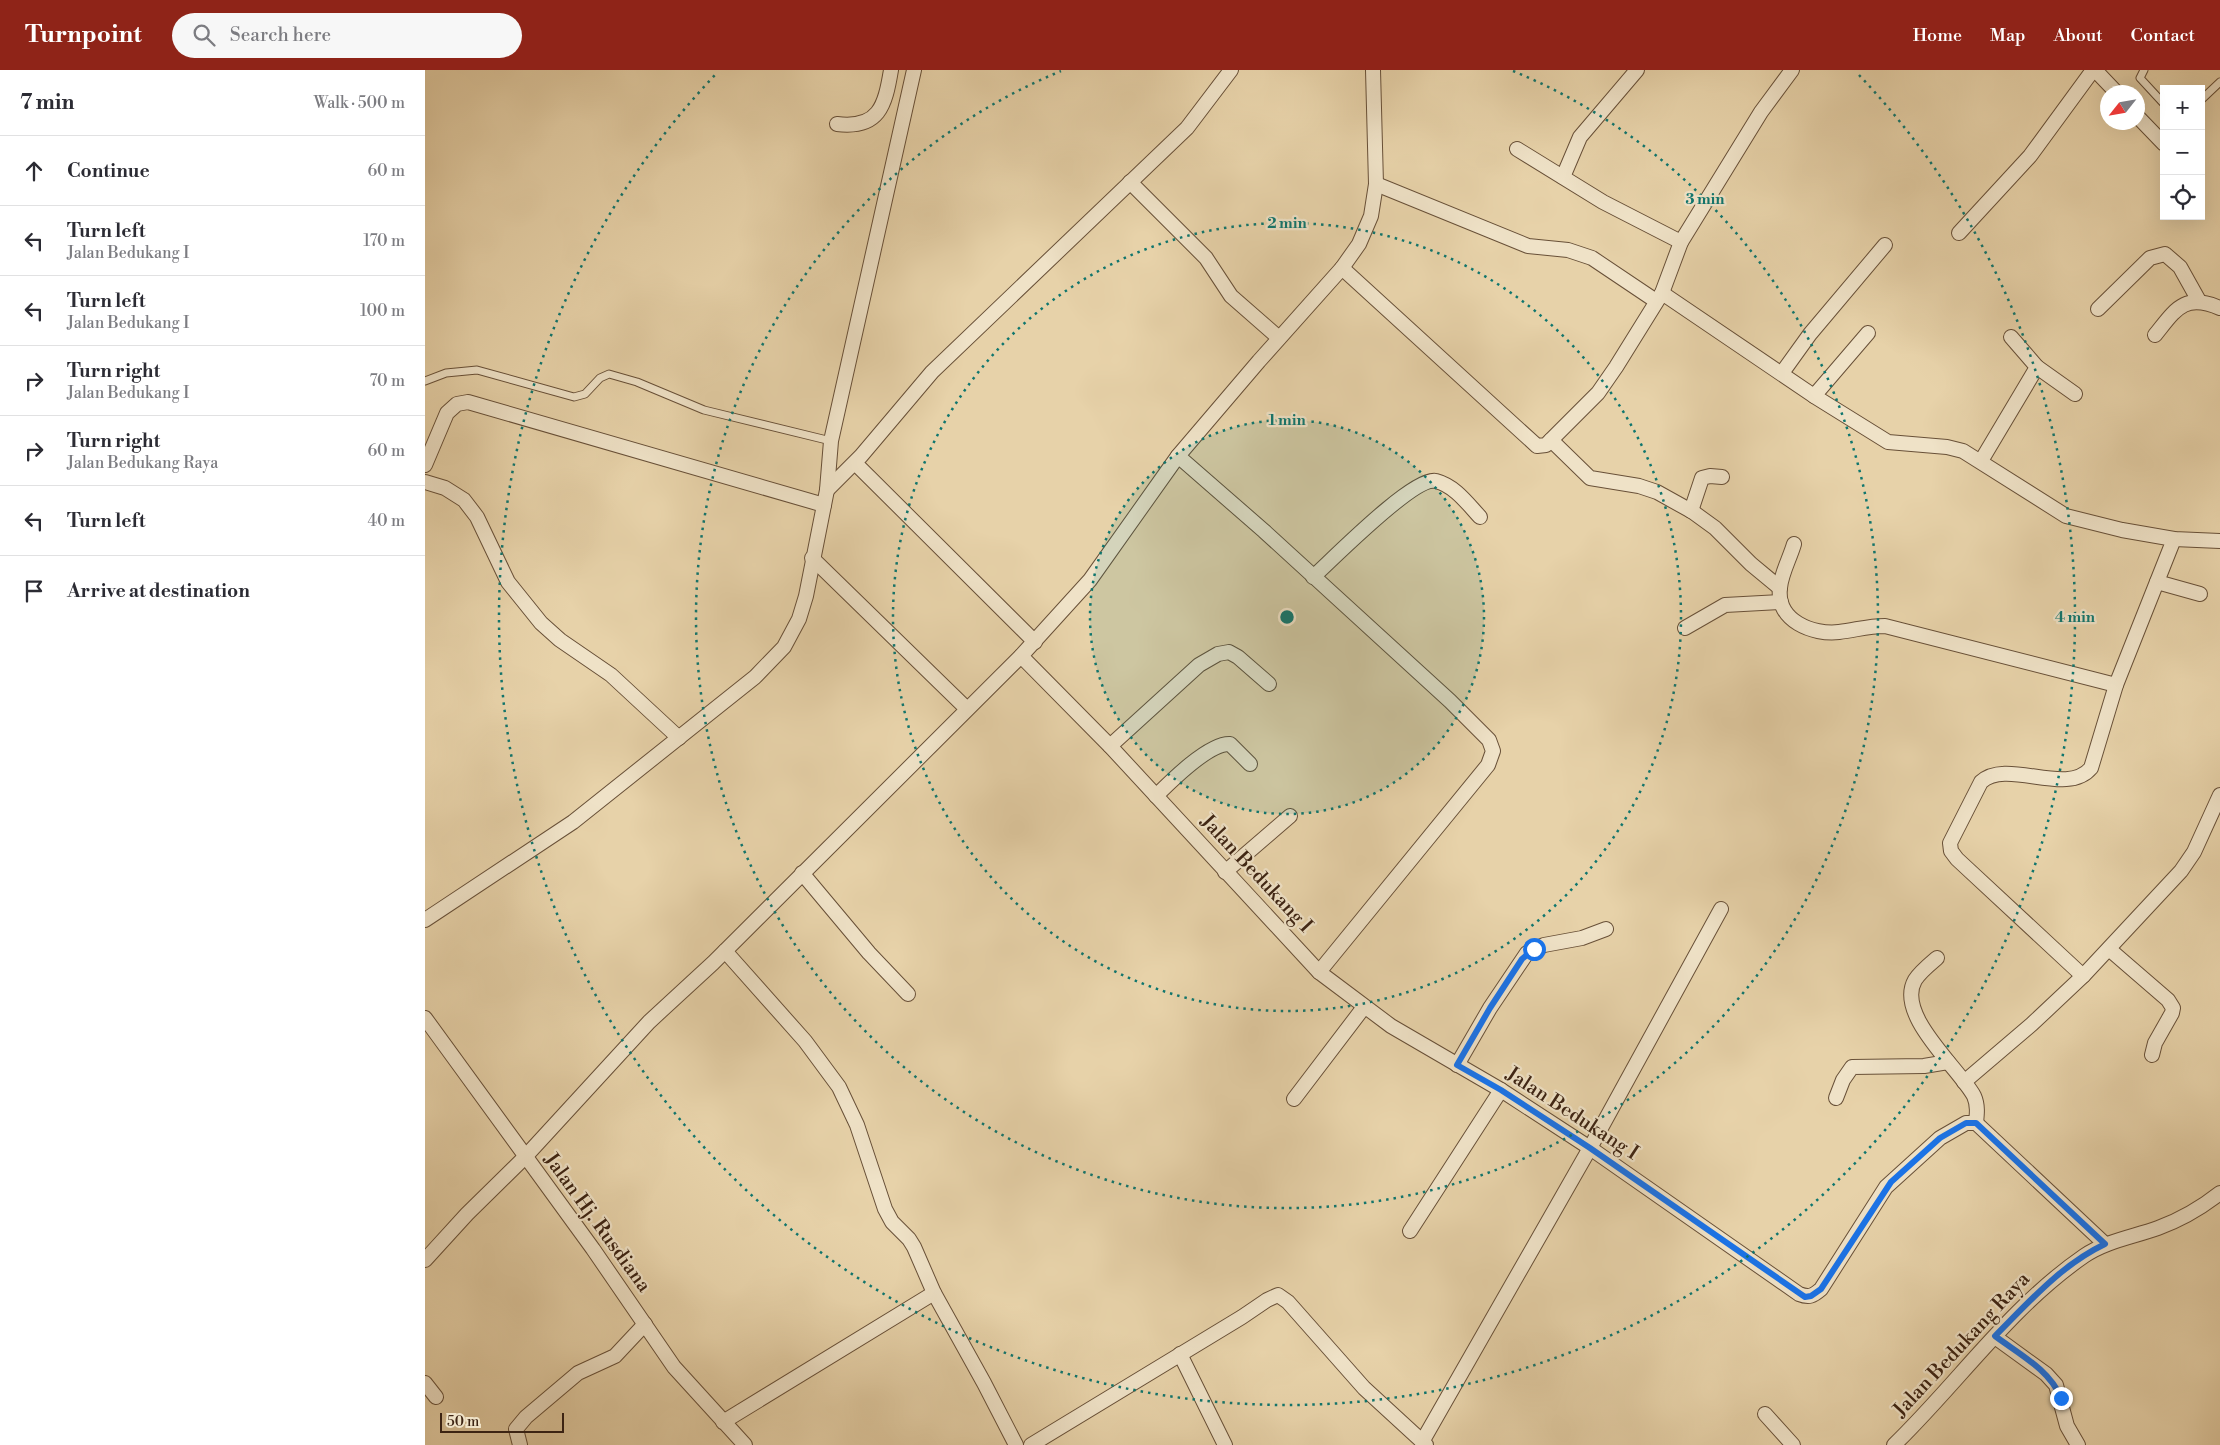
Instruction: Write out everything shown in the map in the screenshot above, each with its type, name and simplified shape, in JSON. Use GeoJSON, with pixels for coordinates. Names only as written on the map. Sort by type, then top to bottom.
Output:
{"type":"FeatureCollection","features":[{"type":"Feature","properties":{"kind":"street"},"geometry":{"type":"LineString","coordinates":[[837,124],[857,125],[867,122],[876,113],[887,93],[891,70]]}},
{"type":"Feature","properties":{"kind":"street"},"geometry":{"type":"LineString","coordinates":[[425,920],[551,838],[611,793],[755,677],[783,647],[792,634],[803,609],[827,490],[831,441],[914,70]]}},
{"type":"Feature","properties":{"kind":"street"},"geometry":{"type":"LineString","coordinates":[[827,490],[855,463],[932,372],[1191,123],[1231,70]]}},
{"type":"Feature","properties":{"kind":"street"},"geometry":{"type":"LineString","coordinates":[[425,1260],[467,1214],[525,1157],[649,1022],[725,951],[1035,642],[1090,580],[1178,456],[1342,268],[1359,244],[1368,225],[1376,184],[1373,70]]}},
{"type":"Feature","properties":{"kind":"street"},"geometry":{"type":"LineString","coordinates":[[1563,177],[1581,137],[1637,70]]}},
{"type":"Feature","properties":{"kind":"street"},"geometry":{"type":"LineString","coordinates":[[1342,268],[1537,446],[1543,446],[1598,393],[1616,367],[1659,297],[1681,242],[1761,112],[1791,70]]}},
{"type":"Feature","properties":{"kind":"street"},"geometry":{"type":"LineString","coordinates":[[1959,233],[2030,156],[2094,70],[2109,85]]}},
{"type":"Feature","properties":{"kind":"street"},"geometry":{"type":"LineString","coordinates":[[2145,124],[2160,140]]}},
{"type":"Feature","properties":{"kind":"street"},"geometry":{"type":"LineString","coordinates":[[1517,149],[1644,225],[1681,242]]}},
{"type":"Feature","properties":{"kind":"street"},"geometry":{"type":"LineString","coordinates":[[1130,182],[1206,258],[1231,296],[1279,338]]}},
{"type":"Feature","properties":{"kind":"street"},"geometry":{"type":"LineString","coordinates":[[1376,184],[1528,246],[1567,250],[1591,258],[1659,297],[1782,373],[1814,396],[1888,442],[1947,447],[1963,451],[2066,516],[2122,530],[2175,540],[2220,541]]}},
{"type":"Feature","properties":{"kind":"street"},"geometry":{"type":"LineString","coordinates":[[1782,373],[1810,334],[1885,245]]}},
{"type":"Feature","properties":{"kind":"street"},"geometry":{"type":"LineString","coordinates":[[2097,309],[2150,258],[2165,254],[2181,267],[2199,301]]}},
{"type":"Feature","properties":{"kind":"street"},"geometry":{"type":"LineString","coordinates":[[2155,335],[2175,311],[2187,303],[2199,301],[2220,308]]}},
{"type":"Feature","properties":{"kind":"street"},"geometry":{"type":"LineString","coordinates":[[1814,396],[1868,334]]}},
{"type":"Feature","properties":{"kind":"street"},"geometry":{"type":"LineString","coordinates":[[2011,337],[2037,367],[2075,394]]}},
{"type":"Feature","properties":{"kind":"street"},"geometry":{"type":"LineString","coordinates":[[1981,461],[2037,367]]}},
{"type":"Feature","properties":{"kind":"street"},"geometry":{"type":"LineString","coordinates":[[425,466],[447,413],[457,404],[468,402],[824,505]]}},
{"type":"Feature","properties":{"kind":"street"},"geometry":{"type":"LineString","coordinates":[[1551,440],[1590,478],[1639,486],[1657,492],[1691,511],[1715,528],[1780,595],[1786,614],[1807,629],[1837,632],[1866,626],[1885,626],[2115,685]]}},
{"type":"Feature","properties":{"kind":"street"},"geometry":{"type":"LineString","coordinates":[[1178,456],[1264,531],[1313,578],[1450,701],[1489,740],[1493,751],[1488,765],[1319,972]]}},
{"type":"Feature","properties":{"kind":"street"},"geometry":{"type":"LineString","coordinates":[[855,463],[1035,642]]}},
{"type":"Feature","properties":{"kind":"street"},"geometry":{"type":"LineString","coordinates":[[1691,511],[1702,478],[1710,476],[1722,478]]}},
{"type":"Feature","properties":{"kind":"street"},"geometry":{"type":"LineString","coordinates":[[1313,578],[1402,496],[1426,482],[1434,481],[1455,490],[1480,517]]}},
{"type":"Feature","properties":{"kind":"street"},"geometry":{"type":"LineString","coordinates":[[425,482],[445,488],[464,500],[477,517],[507,582],[541,623],[560,640],[611,675],[679,738]]}},
{"type":"Feature","properties":{"kind":"street"},"geometry":{"type":"LineString","coordinates":[[2083,976],[1957,859],[1951,851],[1950,843],[1981,782],[1985,779],[2000,774],[2066,778],[2080,777],[2087,774],[2091,768],[2115,685],[2175,540]]}},
{"type":"Feature","properties":{"kind":"street"},"geometry":{"type":"LineString","coordinates":[[1780,595],[1794,544]]}},
{"type":"Feature","properties":{"kind":"street"},"geometry":{"type":"LineString","coordinates":[[812,558],[967,709]]}},
{"type":"Feature","properties":{"kind":"street"},"geometry":{"type":"LineString","coordinates":[[2157,582],[2200,594]]}},
{"type":"Feature","properties":{"kind":"street"},"geometry":{"type":"LineString","coordinates":[[1685,628],[1725,605],[1780,595]]}},
{"type":"Feature","properties":{"kind":"street"},"geometry":{"type":"LineString","coordinates":[[1110,746],[1199,664],[1218,654],[1229,652],[1238,657],[1269,684]]}},
{"type":"Feature","properties":{"kind":"street","name":"Jalan Bedukang I"},"geometry":{"type":"LineString","coordinates":[[1021,656],[1110,746],[1319,972],[1364,1007],[1423,1047],[1501,1090],[1590,1148],[1799,1294],[1811,1296],[1821,1289],[1891,1182],[1940,1138],[1966,1123],[1976,1123]]}},
{"type":"Feature","properties":{"kind":"street"},"geometry":{"type":"LineString","coordinates":[[1156,796],[1201,757],[1224,743],[1230,744],[1250,764]]}},
{"type":"Feature","properties":{"kind":"street"},"geometry":{"type":"LineString","coordinates":[[1964,1082],[2032,1024],[2083,976],[2181,871],[2194,852],[2220,795]]}},
{"type":"Feature","properties":{"kind":"street"},"geometry":{"type":"LineString","coordinates":[[1225,872],[1290,816]]}},
{"type":"Feature","properties":{"kind":"street"},"geometry":{"type":"LineString","coordinates":[[802,873],[869,953],[908,994]]}},
{"type":"Feature","properties":{"kind":"street"},"geometry":{"type":"LineString","coordinates":[[1036,1444],[1267,1300],[1278,1295],[1288,1302],[1364,1388],[1424,1444],[1721,909]]}},
{"type":"Feature","properties":{"kind":"street"},"geometry":{"type":"LineString","coordinates":[[1457,1065],[1490,1008],[1527,953],[1544,945],[1582,938],[1606,929]]}},
{"type":"Feature","properties":{"kind":"street"},"geometry":{"type":"LineString","coordinates":[[2109,948],[2168,1000],[2173,1008],[2155,1043],[2152,1055]]}},
{"type":"Feature","properties":{"kind":"street"},"geometry":{"type":"LineString","coordinates":[[725,951],[805,1041],[839,1087],[857,1125],[885,1209],[892,1222],[909,1239],[934,1293],[1016,1445]]}},
{"type":"Feature","properties":{"kind":"street"},"geometry":{"type":"LineString","coordinates":[[1937,958],[1916,979],[1912,988],[1913,1008],[1925,1031],[1975,1098],[1978,1111],[1976,1123],[2105,1244]]}},
{"type":"Feature","properties":{"kind":"street"},"geometry":{"type":"LineString","coordinates":[[1294,1099],[1364,1007]]}},
{"type":"Feature","properties":{"kind":"street","name":"Jalan Hj. Rusdiana"},"geometry":{"type":"LineString","coordinates":[[425,1018],[593,1249],[674,1367],[745,1445]]}},
{"type":"Feature","properties":{"kind":"street"},"geometry":{"type":"LineString","coordinates":[[1837,1098],[1843,1080],[1852,1067],[1908,1066],[1948,1062]]}},
{"type":"Feature","properties":{"kind":"street"},"geometry":{"type":"LineString","coordinates":[[1409,1231],[1501,1090]]}},
{"type":"Feature","properties":{"kind":"street","name":"Jalan Bedukang Raya"},"geometry":{"type":"LineString","coordinates":[[1894,1445],[2047,1283],[2083,1256],[2105,1244],[2158,1228],[2182,1218],[2220,1193]]}},
{"type":"Feature","properties":{"kind":"street"},"geometry":{"type":"LineString","coordinates":[[723,1422],[934,1293]]}},
{"type":"Feature","properties":{"kind":"street"},"geometry":{"type":"LineString","coordinates":[[520,1445],[517,1429],[526,1417],[579,1373],[615,1356],[645,1324]]}},
{"type":"Feature","properties":{"kind":"street"},"geometry":{"type":"LineString","coordinates":[[1995,1336],[2046,1374],[2056,1385],[2067,1426],[2078,1445]]}},
{"type":"Feature","properties":{"kind":"street"},"geometry":{"type":"LineString","coordinates":[[1180,1354],[1225,1445]]}},
{"type":"Feature","properties":{"kind":"street"},"geometry":{"type":"LineString","coordinates":[[425,1384],[436,1397]]}},
{"type":"Feature","properties":{"kind":"street"},"geometry":{"type":"LineString","coordinates":[[1765,1414],[1793,1445]]}},
{"type":"Feature","properties":{"kind":"lane"},"geometry":{"type":"LineString","coordinates":[[2143,70],[2140,78],[2160,100]]}},
{"type":"Feature","properties":{"kind":"lane"},"geometry":{"type":"LineString","coordinates":[[2205,96],[2220,82]]}},
{"type":"Feature","properties":{"kind":"lane"},"geometry":{"type":"LineString","coordinates":[[425,381],[447,373],[477,370],[574,397],[585,394],[600,378],[609,374],[637,382],[704,410],[831,441]]}},
{"type":"Feature","properties":{"kind":"route"},"geometry":{"type":"LineString","coordinates":[[1534,949],[1522,959],[1490,1008],[1457,1065],[1501,1090],[1590,1148],[1805,1297],[1816,1294],[1821,1289],[1855,1239],[1886,1187],[1940,1138],[1966,1123],[1976,1123],[2105,1244],[2083,1256],[2047,1283],[1995,1336],[2046,1374],[2056,1385],[2061,1398]]}}]}
